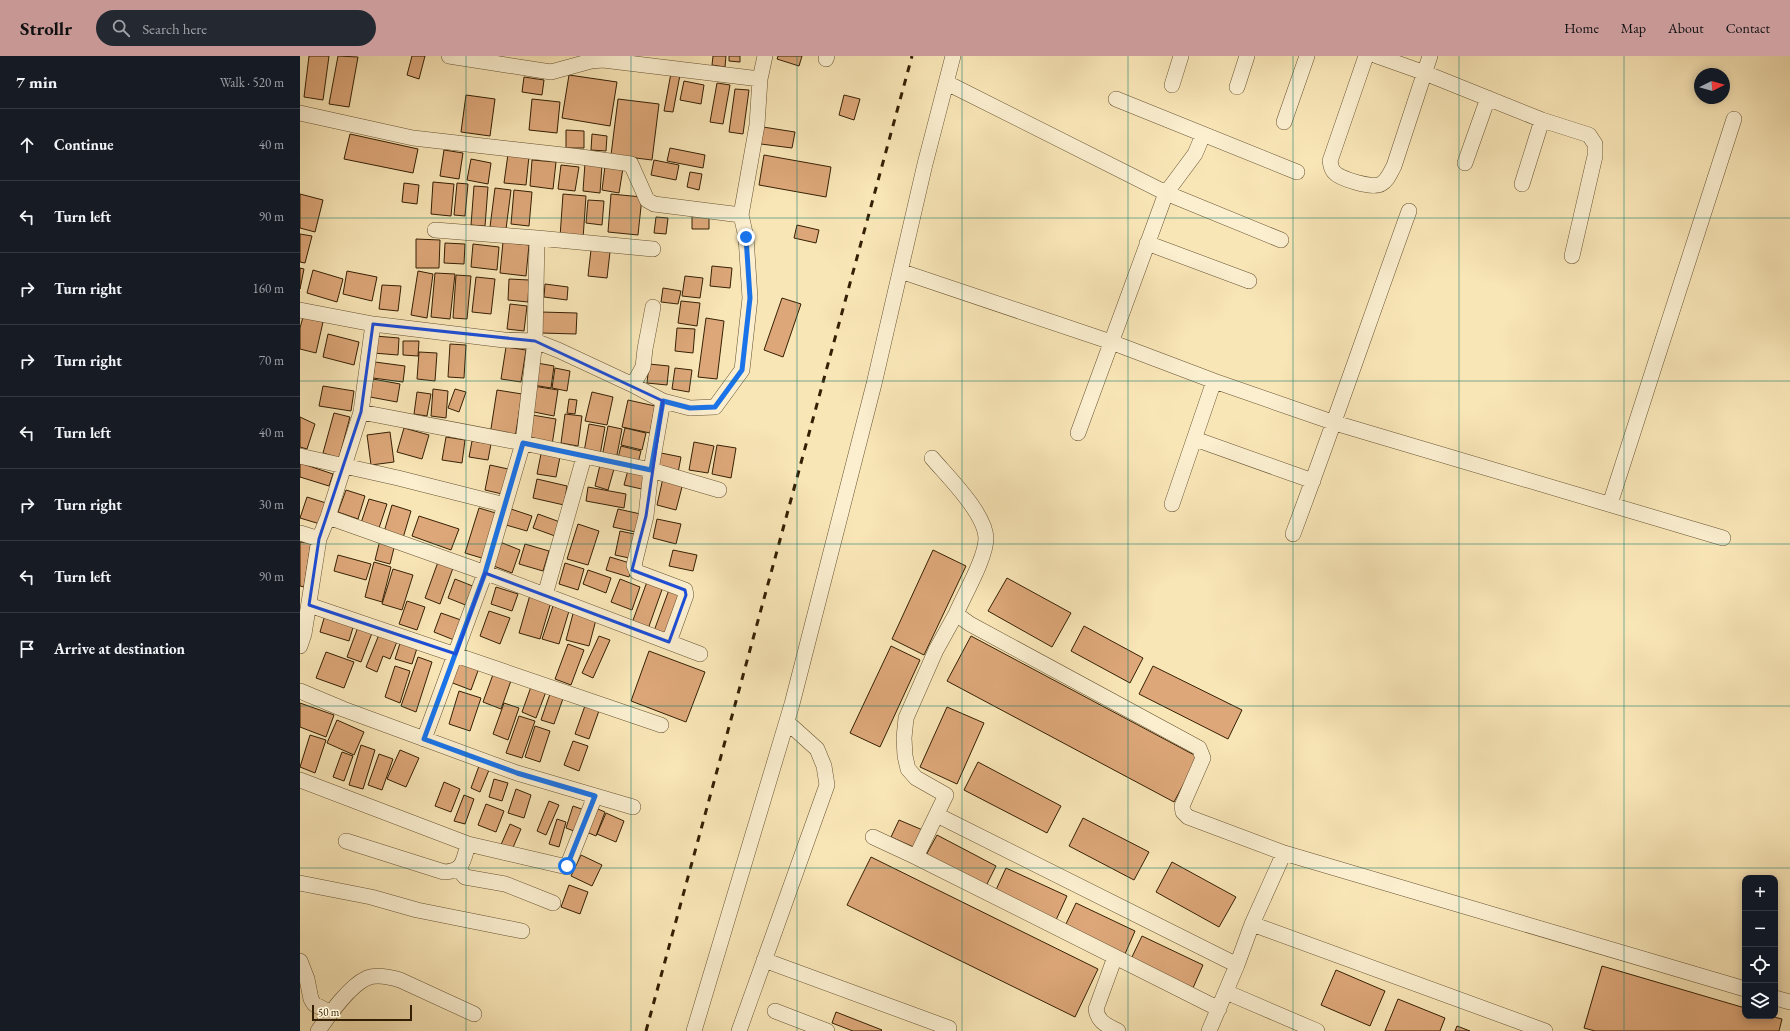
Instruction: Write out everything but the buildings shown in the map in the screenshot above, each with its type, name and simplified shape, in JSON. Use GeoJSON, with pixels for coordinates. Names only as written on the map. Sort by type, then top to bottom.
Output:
{"type":"FeatureCollection","features":[{"type":"Feature","properties":{"kind":"street"},"geometry":{"type":"LineString","coordinates":[[449,56],[551,72],[591,61],[603,60],[760,80]]}},
{"type":"Feature","properties":{"kind":"street"},"geometry":{"type":"LineString","coordinates":[[300,310],[373,324],[504,340],[535,341],[558,350],[633,385],[663,401],[690,408],[715,407],[742,370],[750,298],[746,237],[741,215],[757,125],[760,80],[765,56]]}},
{"type":"Feature","properties":{"kind":"street"},"geometry":{"type":"LineString","coordinates":[[694,1031],[787,722],[874,384],[925,164],[953,56]]}},
{"type":"Feature","properties":{"kind":"street"},"geometry":{"type":"LineString","coordinates":[[1172,84],[1181,56]]}},
{"type":"Feature","properties":{"kind":"street"},"geometry":{"type":"LineString","coordinates":[[1237,87],[1247,56]]}},
{"type":"Feature","properties":{"kind":"street"},"geometry":{"type":"LineString","coordinates":[[1284,122],[1307,56]]}},
{"type":"Feature","properties":{"kind":"street"},"geometry":{"type":"LineString","coordinates":[[1366,56],[1330,161],[1334,173],[1365,186],[1379,185],[1386,181],[1394,166],[1430,56]]}},
{"type":"Feature","properties":{"kind":"street"},"geometry":{"type":"LineString","coordinates":[[1377,56],[1425,73],[1542,120],[1589,135],[1595,144],[1595,156],[1572,256]]}},
{"type":"Feature","properties":{"kind":"street"},"geometry":{"type":"LineString","coordinates":[[947,83],[1166,193],[1281,240]]}},
{"type":"Feature","properties":{"kind":"street"},"geometry":{"type":"LineString","coordinates":[[1465,163],[1488,98]]}},
{"type":"Feature","properties":{"kind":"street"},"geometry":{"type":"LineString","coordinates":[[1116,99],[1297,172]]}},
{"type":"Feature","properties":{"kind":"street"},"geometry":{"type":"LineString","coordinates":[[300,113],[413,138],[632,164],[648,200],[654,204],[741,215]]}},
{"type":"Feature","properties":{"kind":"street"},"geometry":{"type":"LineString","coordinates":[[1610,504],[1734,119]]}},
{"type":"Feature","properties":{"kind":"street"},"geometry":{"type":"LineString","coordinates":[[1522,184],[1542,120]]}},
{"type":"Feature","properties":{"kind":"street"},"geometry":{"type":"LineString","coordinates":[[1078,433],[1166,193],[1195,154],[1203,135]]}},
{"type":"Feature","properties":{"kind":"street"},"geometry":{"type":"LineString","coordinates":[[1293,534],[1335,423],[1349,377],[1409,211]]}},
{"type":"Feature","properties":{"kind":"street"},"geometry":{"type":"LineString","coordinates":[[435,230],[653,249]]}},
{"type":"Feature","properties":{"kind":"street"},"geometry":{"type":"LineString","coordinates":[[424,739],[485,573],[523,443],[535,341],[537,238]]}},
{"type":"Feature","properties":{"kind":"street"},"geometry":{"type":"LineString","coordinates":[[1148,243],[1249,281]]}},
{"type":"Feature","properties":{"kind":"street"},"geometry":{"type":"LineString","coordinates":[[900,271],[1111,342],[1214,381],[1335,423],[1723,538]]}},
{"type":"Feature","properties":{"kind":"street"},"geometry":{"type":"LineString","coordinates":[[633,385],[643,367],[653,307]]}},
{"type":"Feature","properties":{"kind":"street"},"geometry":{"type":"LineString","coordinates":[[300,646],[304,634],[306,598],[319,539],[328,517],[361,412],[373,324]]}},
{"type":"Feature","properties":{"kind":"street"},"geometry":{"type":"LineString","coordinates":[[1172,504],[1214,381]]}},
{"type":"Feature","properties":{"kind":"street"},"geometry":{"type":"LineString","coordinates":[[663,401],[651,470],[646,516],[634,565],[637,572],[684,590],[686,595],[669,642]]}},
{"type":"Feature","properties":{"kind":"street"},"geometry":{"type":"LineString","coordinates":[[361,412],[523,443],[651,470],[719,490]]}},
{"type":"Feature","properties":{"kind":"street"},"geometry":{"type":"LineString","coordinates":[[1195,439],[1313,482]]}},
{"type":"Feature","properties":{"kind":"street"},"geometry":{"type":"LineString","coordinates":[[300,456],[398,478],[505,505]]}},
{"type":"Feature","properties":{"kind":"street"},"geometry":{"type":"LineString","coordinates":[[545,595],[584,457]]}},
{"type":"Feature","properties":{"kind":"street"},"geometry":{"type":"LineString","coordinates":[[916,857],[946,795],[916,778],[908,769],[905,756],[904,738],[906,718],[936,650],[956,614],[983,553],[986,539],[984,526],[976,510],[932,458]]}},
{"type":"Feature","properties":{"kind":"street"},"geometry":{"type":"LineString","coordinates":[[328,517],[545,595],[700,654]]}},
{"type":"Feature","properties":{"kind":"street"},"geometry":{"type":"LineString","coordinates":[[300,533],[319,539]]}},
{"type":"Feature","properties":{"kind":"street"},"geometry":{"type":"LineString","coordinates":[[306,598],[456,654],[661,725]]}},
{"type":"Feature","properties":{"kind":"street"},"geometry":{"type":"LineString","coordinates":[[956,614],[977,628],[1199,748],[1203,758],[1182,806],[1183,812],[1188,817],[1284,853],[1742,988]]}},
{"type":"Feature","properties":{"kind":"street"},"geometry":{"type":"LineString","coordinates":[[300,691],[517,773],[633,807]]}},
{"type":"Feature","properties":{"kind":"street"},"geometry":{"type":"LineString","coordinates":[[738,1031],[828,785],[824,766],[817,749],[787,722]]}},
{"type":"Feature","properties":{"kind":"street"},"geometry":{"type":"LineString","coordinates":[[300,780],[468,844],[567,866],[595,796]]}},
{"type":"Feature","properties":{"kind":"street"},"geometry":{"type":"LineString","coordinates":[[937,815],[1237,965]]}},
{"type":"Feature","properties":{"kind":"street"},"geometry":{"type":"LineString","coordinates":[[873,837],[916,857],[1219,1009]]}},
{"type":"Feature","properties":{"kind":"street"},"geometry":{"type":"LineString","coordinates":[[346,840],[444,872],[453,872],[461,866],[468,844]]}},
{"type":"Feature","properties":{"kind":"street"},"geometry":{"type":"LineString","coordinates":[[1209,1031],[1237,965],[1252,924],[1284,853]]}},
{"type":"Feature","properties":{"kind":"street"},"geometry":{"type":"LineString","coordinates":[[458,869],[465,876],[505,884],[553,903]]}},
{"type":"Feature","properties":{"kind":"street"},"geometry":{"type":"LineString","coordinates":[[300,883],[371,897],[417,910],[522,931]]}},
{"type":"Feature","properties":{"kind":"street"},"geometry":{"type":"LineString","coordinates":[[1252,924],[1545,1031]]}},
{"type":"Feature","properties":{"kind":"street"},"geometry":{"type":"LineString","coordinates":[[1115,957],[1096,1009],[1097,1016],[1102,1023],[1118,1031]]}},
{"type":"Feature","properties":{"kind":"street"},"geometry":{"type":"LineString","coordinates":[[764,960],[950,1028]]}},
{"type":"Feature","properties":{"kind":"street"},"geometry":{"type":"LineString","coordinates":[[300,961],[307,979],[311,999],[314,1004],[331,1013]]}},
{"type":"Feature","properties":{"kind":"street"},"geometry":{"type":"LineString","coordinates":[[318,1031],[331,1013],[356,985],[367,978],[377,976],[389,976],[400,980],[474,1014]]}},
{"type":"Feature","properties":{"kind":"street"},"geometry":{"type":"LineString","coordinates":[[1226,992],[1317,1031]]}},
{"type":"Feature","properties":{"kind":"street"},"geometry":{"type":"LineString","coordinates":[[1778,999],[1790,1002]]}},
{"type":"Feature","properties":{"kind":"street"},"geometry":{"type":"LineString","coordinates":[[775,1010],[827,1031]]}},
{"type":"Feature","properties":{"kind":"highlighted area"},"geometry":{"type":"Polygon","coordinates":[[[373,324],[535,341],[663,401],[646,516],[632,570],[685,590],[686,595],[669,642],[485,573],[456,654],[309,605],[319,539],[361,412],[373,324]]]}},
{"type":"Feature","properties":{"kind":"railway"},"geometry":{"type":"LineString","coordinates":[[646,1031],[912,56]]}},
{"type":"Feature","properties":{"kind":"route"},"geometry":{"type":"LineString","coordinates":[[567,866],[595,796],[517,773],[424,739],[485,573],[511,479],[523,443],[651,470],[663,401],[690,408],[715,407],[742,370],[750,298],[746,237]]}}]}
